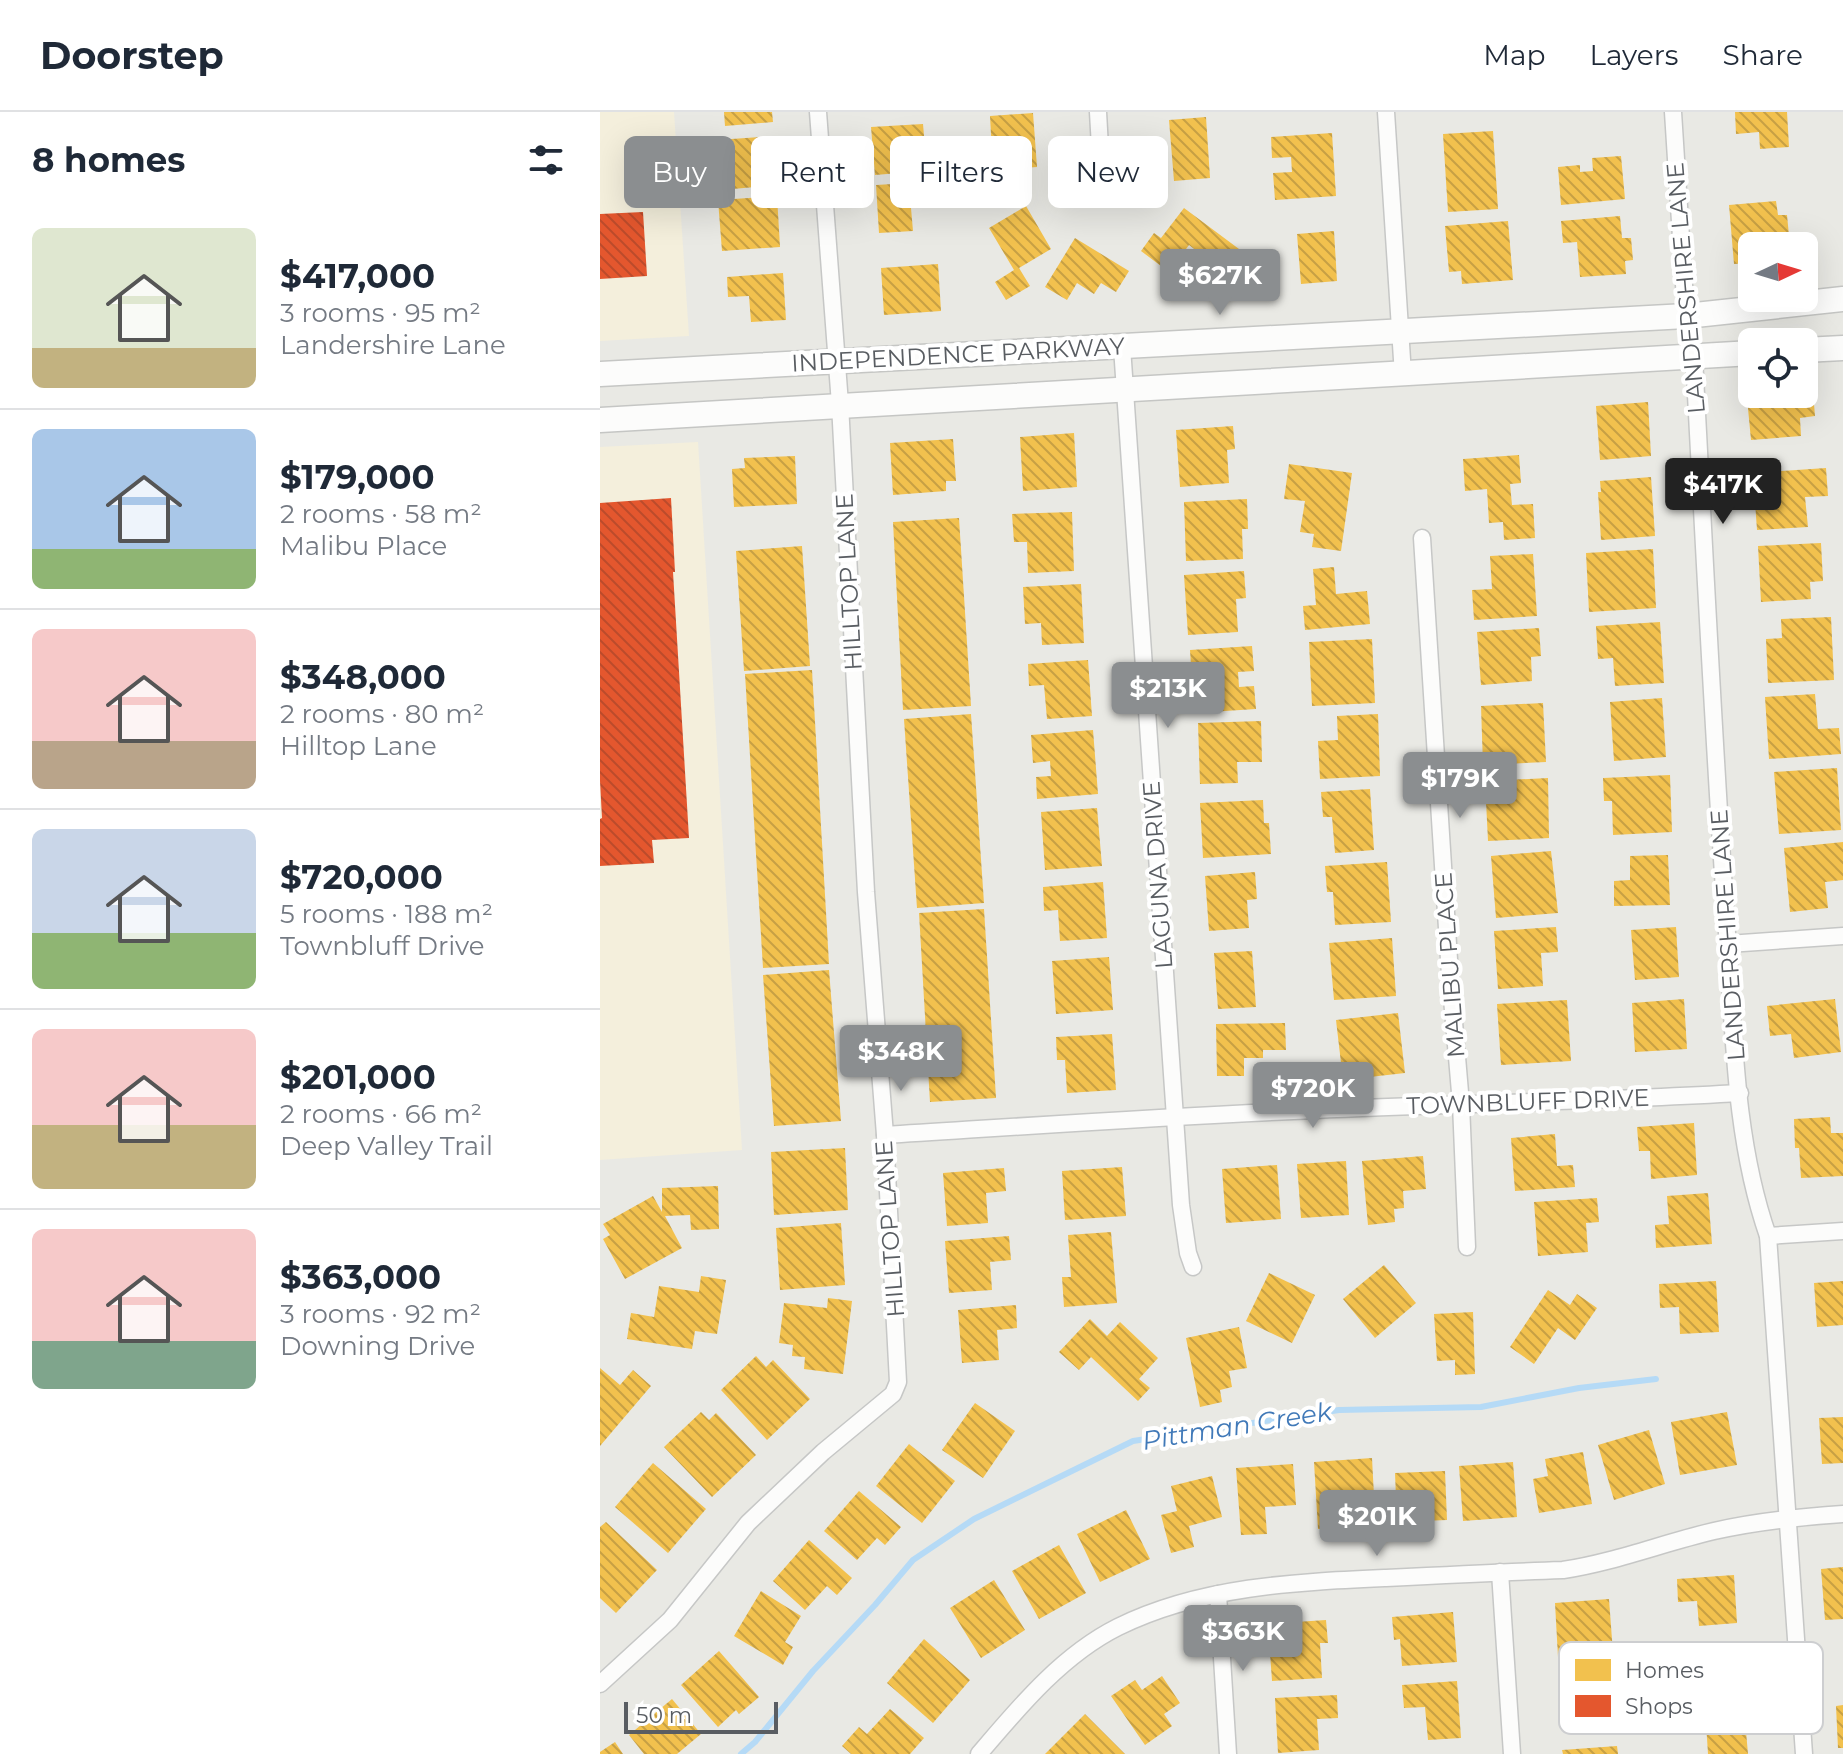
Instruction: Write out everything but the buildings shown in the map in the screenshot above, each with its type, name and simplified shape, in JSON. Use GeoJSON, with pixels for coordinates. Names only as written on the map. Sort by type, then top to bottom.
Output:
{"type":"FeatureCollection","features":[{"type":"Feature","properties":{"kind":"main road","name":"INDEPENDENCE PARKWAY"},"geometry":{"type":"LineString","coordinates":[[600,374],[1686,316],[1843,299]]}},
{"type":"Feature","properties":{"kind":"main road"},"geometry":{"type":"LineString","coordinates":[[1818,349],[1843,348]]}},
{"type":"Feature","properties":{"kind":"main road","name":"INDEPENDENCE PARKWAY"},"geometry":{"type":"LineString","coordinates":[[600,420],[1738,354]]}},
{"type":"Feature","properties":{"kind":"street","name":"HILLTOP LANE"},"geometry":{"type":"LineString","coordinates":[[600,1684],[670,1620],[748,1523],[823,1452],[893,1394],[898,1382],[885,1135],[866,892],[840,404],[818,112]]}},
{"type":"Feature","properties":{"kind":"street"},"geometry":{"type":"LineString","coordinates":[[1098,112],[1099,136]]}},
{"type":"Feature","properties":{"kind":"street"},"geometry":{"type":"LineString","coordinates":[[1386,112],[1403,375]]}},
{"type":"Feature","properties":{"kind":"street","name":"LANDERSHIRE LANE"},"geometry":{"type":"LineString","coordinates":[[1673,112],[1686,316],[1694,357],[1728,944],[1743,1142],[1754,1195],[1768,1236],[1795,1642]]}},
{"type":"Feature","properties":{"kind":"street","name":"LAGUNA DRIVE"},"geometry":{"type":"LineString","coordinates":[[1122,347],[1181,1205],[1193,1267]]}},
{"type":"Feature","properties":{"kind":"street","name":"MALIBU PLACE"},"geometry":{"type":"LineString","coordinates":[[1422,538],[1461,1104],[1467,1247]]}},
{"type":"Feature","properties":{"kind":"street"},"geometry":{"type":"LineString","coordinates":[[1728,944],[1843,936]]}},
{"type":"Feature","properties":{"kind":"street","name":"TOWNBLUFF DRIVE"},"geometry":{"type":"LineString","coordinates":[[885,1135],[1177,1116],[1740,1093]]}},
{"type":"Feature","properties":{"kind":"street"},"geometry":{"type":"LineString","coordinates":[[1768,1236],[1843,1231]]}},
{"type":"Feature","properties":{"kind":"street"},"geometry":{"type":"LineString","coordinates":[[979,1754],[1049,1677],[1116,1628],[1143,1616],[1218,1594],[1295,1582],[1563,1570],[1598,1564],[1712,1531],[1786,1517],[1843,1514]]}},
{"type":"Feature","properties":{"kind":"street"},"geometry":{"type":"LineString","coordinates":[[1500,1572],[1512,1754]]}},
{"type":"Feature","properties":{"kind":"street"},"geometry":{"type":"LineString","coordinates":[[1218,1594],[1228,1754]]}},
{"type":"Feature","properties":{"kind":"street","name":"LANDERSHIRE LANE"},"geometry":{"type":"LineString","coordinates":[[1802,1734],[1804,1754]]}},
{"type":"Feature","properties":{"kind":"shaded area"},"geometry":{"type":"Polygon","coordinates":[[[600,112],[674,112],[676,136],[624,136],[624,208],[680,208],[689,336],[600,341],[600,112]]]}},
{"type":"Feature","properties":{"kind":"shaded area"},"geometry":{"type":"Polygon","coordinates":[[[698,442],[742,1150],[600,1160],[600,447],[698,442]]]}},
{"type":"Feature","properties":{"kind":"waterway","name":"Pittman Creek"},"geometry":{"type":"LineString","coordinates":[[741,1754],[755,1742],[813,1671],[913,1560],[974,1519],[1133,1441],[1339,1410],[1481,1407],[1579,1388],[1656,1379]]}}]}
